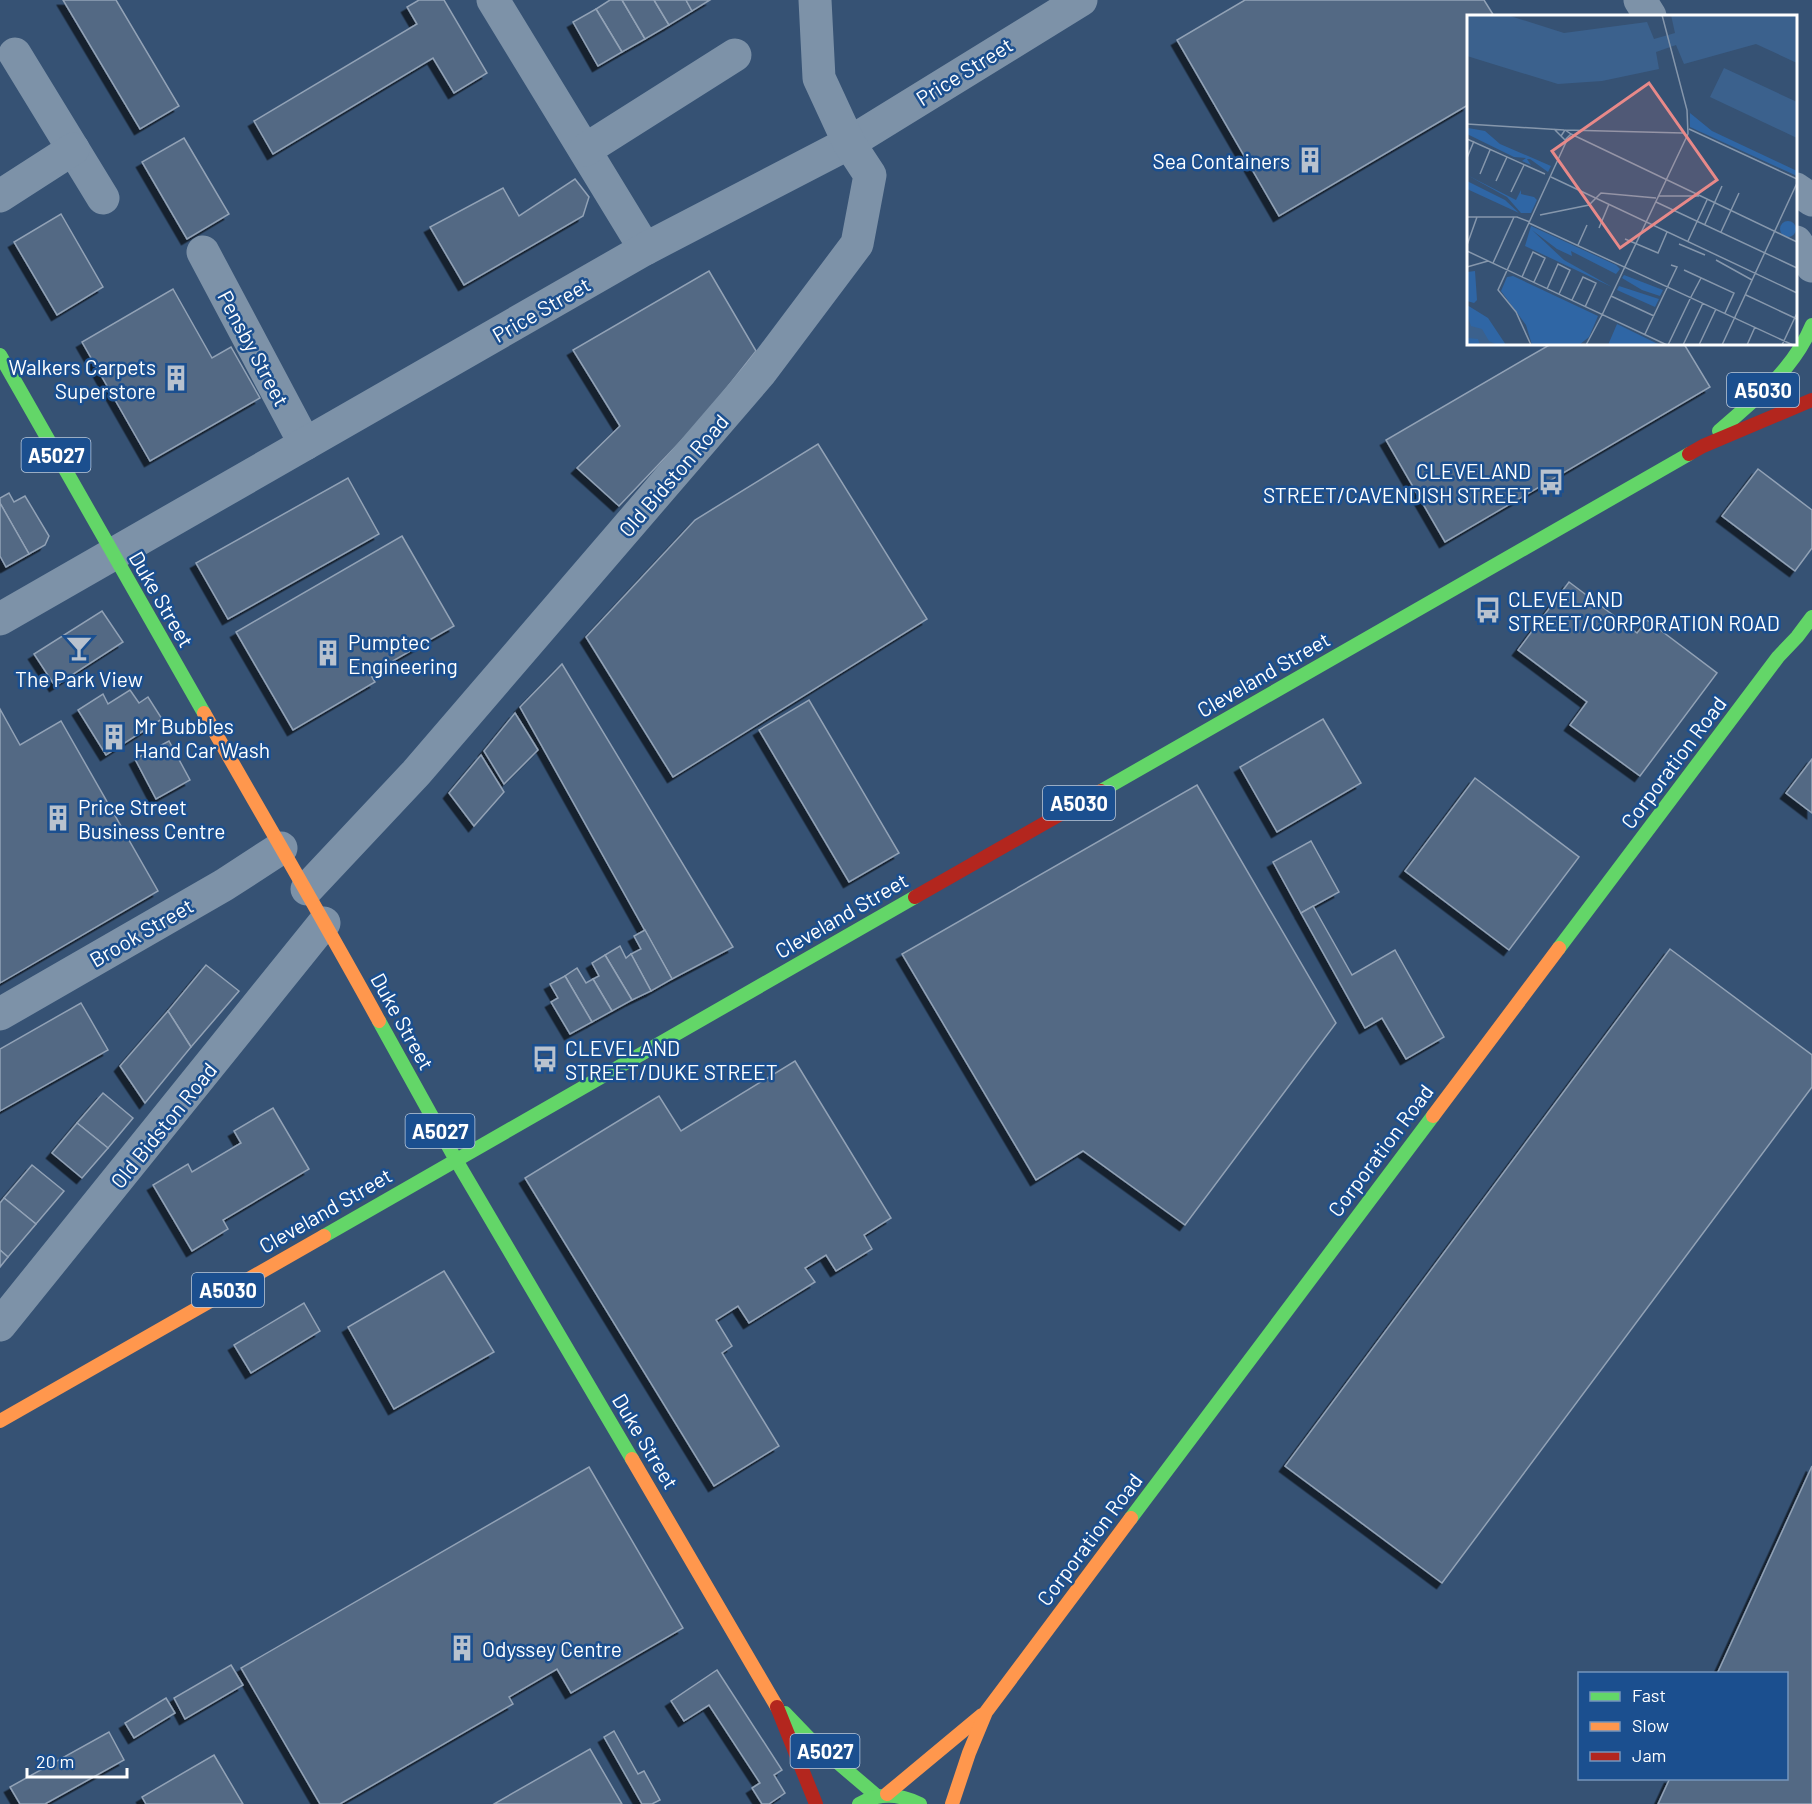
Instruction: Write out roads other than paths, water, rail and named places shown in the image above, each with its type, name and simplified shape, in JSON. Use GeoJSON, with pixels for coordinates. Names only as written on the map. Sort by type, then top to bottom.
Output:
{"type":"FeatureCollection","features":[{"type":"Feature","properties":{"kind":"main road","name":"Cleveland Street"},"geometry":{"type":"LineString","coordinates":[[1703,446],[1780,374],[1799,352],[1812,325]]}},
{"type":"Feature","properties":{"kind":"main road","name":"Duke Street"},"geometry":{"type":"LineString","coordinates":[[0,355],[112,555],[307,889],[456,1160],[775,1703],[816,1804]]}},
{"type":"Feature","properties":{"kind":"main road","name":"Cleveland Street"},"geometry":{"type":"LineString","coordinates":[[0,1421],[1703,446],[1812,400]]}},
{"type":"Feature","properties":{"kind":"main road","name":"Corporation Road"},"geometry":{"type":"LineString","coordinates":[[859,1804],[882,1795],[915,1773],[986,1712],[1778,657],[1812,617]]}},
{"type":"Feature","properties":{"kind":"main road","name":"Duke Street"},"geometry":{"type":"LineString","coordinates":[[775,1703],[808,1738],[882,1795]]}},
{"type":"Feature","properties":{"kind":"main road","name":"Corporation Road"},"geometry":{"type":"LineString","coordinates":[[952,1804],[986,1712]]}},
{"type":"Feature","properties":{"kind":"main road"},"geometry":{"type":"LineString","coordinates":[[882,1795],[909,1798],[920,1804]]}},
{"type":"Feature","properties":{"kind":"street"},"geometry":{"type":"LineString","coordinates":[[493,0],[645,249]]}},
{"type":"Feature","properties":{"kind":"street","name":"Old Bidston Road"},"geometry":{"type":"LineString","coordinates":[[307,889],[423,764],[760,373],[857,243],[870,175],[849,143],[819,78],[815,0]]}},
{"type":"Feature","properties":{"kind":"street","name":"Price Street"},"geometry":{"type":"LineString","coordinates":[[0,619],[645,249],[849,143],[1081,0]]}},
{"type":"Feature","properties":{"kind":"street"},"geometry":{"type":"LineString","coordinates":[[1640,0],[1649,15]]}},
{"type":"Feature","properties":{"kind":"street"},"geometry":{"type":"LineString","coordinates":[[15,54],[103,198]]}},
{"type":"Feature","properties":{"kind":"street"},"geometry":{"type":"LineString","coordinates":[[585,150],[735,55]]}},
{"type":"Feature","properties":{"kind":"street"},"geometry":{"type":"LineString","coordinates":[[0,196],[73,149]]}},
{"type":"Feature","properties":{"kind":"street"},"geometry":{"type":"LineString","coordinates":[[1797,190],[1812,200]]}},
{"type":"Feature","properties":{"kind":"street"},"geometry":{"type":"LineString","coordinates":[[1797,244],[1812,266]]}},
{"type":"Feature","properties":{"kind":"street","name":"Pensby Street"},"geometry":{"type":"LineString","coordinates":[[203,252],[305,444]]}},
{"type":"Feature","properties":{"kind":"street","name":"Brook Street"},"geometry":{"type":"LineString","coordinates":[[0,1014],[224,885],[281,848]]}},
{"type":"Feature","properties":{"kind":"street","name":"Old Bidston Road"},"geometry":{"type":"LineString","coordinates":[[0,1325],[324,923]]}},
{"type":"Feature","properties":{"kind":"place","name":"Sea Containers"},"geometry":{"type":"Point","coordinates":[1310,160]}},
{"type":"Feature","properties":{"kind":"place","name":"Walkers Carpets Superstore"},"geometry":{"type":"Point","coordinates":[176,378]}},
{"type":"Feature","properties":{"kind":"place","name":"CLEVELAND STREET/CAVENDISH STREET"},"geometry":{"type":"Point","coordinates":[1551,482]}},
{"type":"Feature","properties":{"kind":"place","name":"CLEVELAND STREET/CORPORATION ROAD"},"geometry":{"type":"Point","coordinates":[1488,610]}},
{"type":"Feature","properties":{"kind":"place","name":"The Park View"},"geometry":{"type":"Point","coordinates":[79,648]}},
{"type":"Feature","properties":{"kind":"place","name":"Pumptec Engineering"},"geometry":{"type":"Point","coordinates":[328,653]}},
{"type":"Feature","properties":{"kind":"place","name":"Mr Bubbles Hand Car Wash"},"geometry":{"type":"Point","coordinates":[114,737]}},
{"type":"Feature","properties":{"kind":"place","name":"Price Street Business Centre"},"geometry":{"type":"Point","coordinates":[58,818]}},
{"type":"Feature","properties":{"kind":"place","name":"CLEVELAND STREET/DUKE STREET"},"geometry":{"type":"Point","coordinates":[545,1059]}},
{"type":"Feature","properties":{"kind":"place","name":"Odyssey Centre"},"geometry":{"type":"Point","coordinates":[462,1648]}}]}
